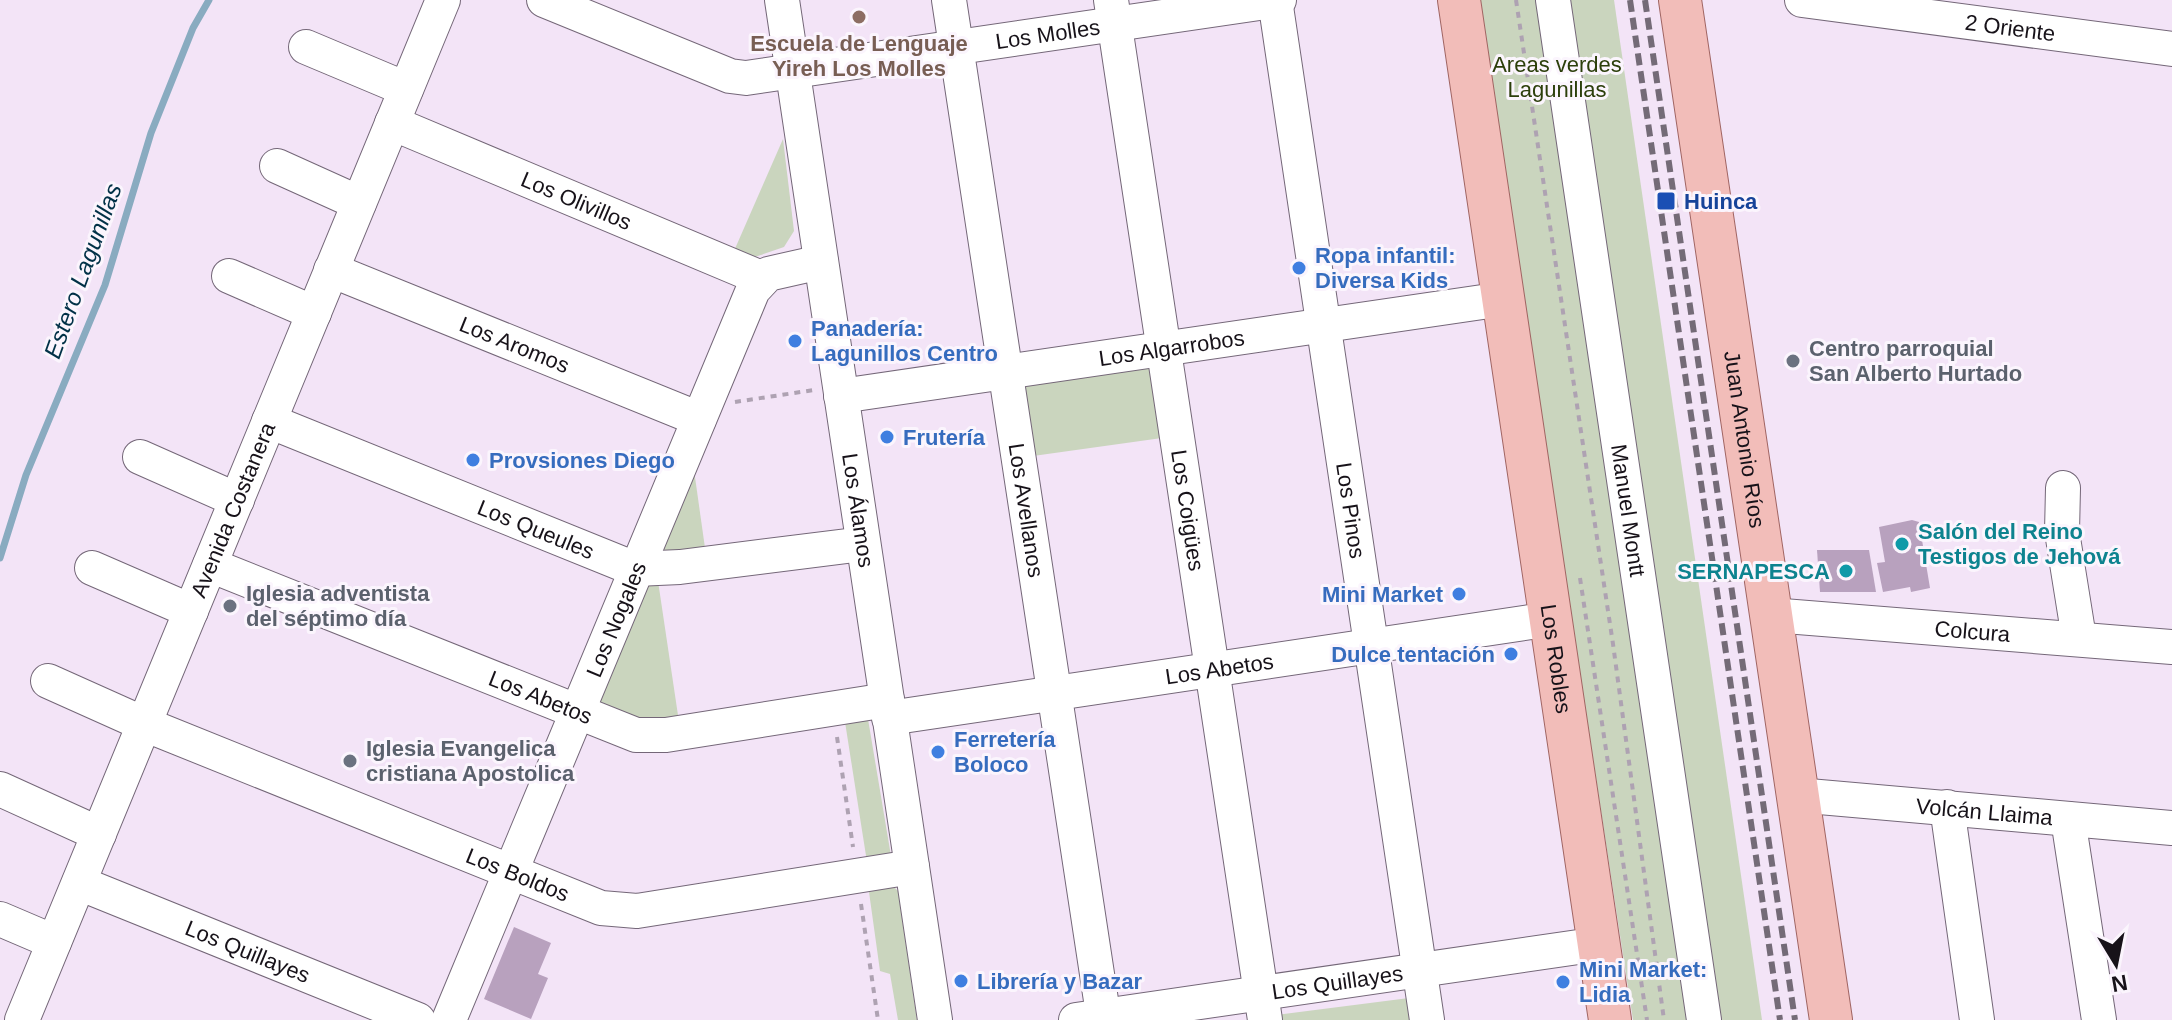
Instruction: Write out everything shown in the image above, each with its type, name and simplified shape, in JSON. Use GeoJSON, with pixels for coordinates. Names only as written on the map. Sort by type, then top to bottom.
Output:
{"type":"FeatureCollection","features":[{"type":"Feature","properties":{"kind":"main road"},"geometry":{"type":"LineString","coordinates":[[1459,0],[1503,299]]}},
{"type":"Feature","properties":{"kind":"main road","name":"Juan Antonio Ríos"},"geometry":{"type":"LineString","coordinates":[[1680,0],[1831,1020]]}},
{"type":"Feature","properties":{"kind":"main road","name":"Los Robles"},"geometry":{"type":"LineString","coordinates":[[1503,299],[1610,1020]]}},
{"type":"Feature","properties":{"kind":"street","name":"Avenida Costanera"},"geometry":{"type":"LineString","coordinates":[[22,1020],[443,0]]}},
{"type":"Feature","properties":{"kind":"street","name":"Los Molles"},"geometry":{"type":"LineString","coordinates":[[544,0],[730,76],[753,78],[956,48],[1113,12],[1277,0]]}},
{"type":"Feature","properties":{"kind":"street","name":"Los Álamos"},"geometry":{"type":"LineString","coordinates":[[782,0],[935,1020]]}},
{"type":"Feature","properties":{"kind":"street","name":"Los Avellanos"},"geometry":{"type":"LineString","coordinates":[[949,0],[1055,693],[1094,1019]]}},
{"type":"Feature","properties":{"kind":"street","name":"Los Pinos"},"geometry":{"type":"LineString","coordinates":[[1277,0],[1427,1020]]}},
{"type":"Feature","properties":{"kind":"street","name":"Manuel Montt"},"geometry":{"type":"LineString","coordinates":[[1553,0],[1704,1020]]}},
{"type":"Feature","properties":{"kind":"street","name":"Manuel Montt"},"geometry":{"type":"LineString","coordinates":[[1568,0],[1717,1020]]}},
{"type":"Feature","properties":{"kind":"street","name":"2 Oriente"},"geometry":{"type":"LineString","coordinates":[[1802,0],[1872,4],[2172,49]]}},
{"type":"Feature","properties":{"kind":"street","name":"Los Coigües"},"geometry":{"type":"LineString","coordinates":[[1113,12],[1263,1007]]}},
{"type":"Feature","properties":{"kind":"street"},"geometry":{"type":"LineString","coordinates":[[306,47],[406,89]]}},
{"type":"Feature","properties":{"kind":"street","name":"Los Olivillos"},"geometry":{"type":"LineString","coordinates":[[392,123],[761,278]]}},
{"type":"Feature","properties":{"kind":"street"},"geometry":{"type":"LineString","coordinates":[[277,166],[359,203]]}},
{"type":"Feature","properties":{"kind":"street"},"geometry":{"type":"LineString","coordinates":[[761,278],[782,269],[821,262]]}},
{"type":"Feature","properties":{"kind":"street","name":"Los Aromos"},"geometry":{"type":"LineString","coordinates":[[331,270],[701,413]]}},
{"type":"Feature","properties":{"kind":"street"},"geometry":{"type":"LineString","coordinates":[[229,276],[314,313]]}},
{"type":"Feature","properties":{"kind":"street","name":"Los Nogales"},"geometry":{"type":"LineString","coordinates":[[449,1020],[635,569],[761,278]]}},
{"type":"Feature","properties":{"kind":"street","name":"Los Algarrobos"},"geometry":{"type":"LineString","coordinates":[[840,391],[1008,372],[1503,299]]}},
{"type":"Feature","properties":{"kind":"street","name":"Los Queules"},"geometry":{"type":"LineString","coordinates":[[269,421],[635,569],[680,567],[863,544]]}},
{"type":"Feature","properties":{"kind":"street"},"geometry":{"type":"LineString","coordinates":[[140,457],[237,500]]}},
{"type":"Feature","properties":{"kind":"street"},"geometry":{"type":"LineString","coordinates":[[2063,488],[2062,532],[2079,638]]}},
{"type":"Feature","properties":{"kind":"street","name":"Los Abetos"},"geometry":{"type":"LineString","coordinates":[[210,565],[621,731],[652,736],[1055,693],[1551,619]]}},
{"type":"Feature","properties":{"kind":"street"},"geometry":{"type":"LineString","coordinates":[[92,568],[191,611]]}},
{"type":"Feature","properties":{"kind":"street","name":"Colcura"},"geometry":{"type":"LineString","coordinates":[[1771,615],[2172,647]]}},
{"type":"Feature","properties":{"kind":"street","name":"Los Boldos"},"geometry":{"type":"LineString","coordinates":[[48,681],[144,724],[589,905],[625,911],[912,867]]}},
{"type":"Feature","properties":{"kind":"street"},"geometry":{"type":"LineString","coordinates":[[0,789],[99,834]]}},
{"type":"Feature","properties":{"kind":"street","name":"Volcán Llaima"},"geometry":{"type":"LineString","coordinates":[[1797,795],[2172,828]]}},
{"type":"Feature","properties":{"kind":"street"},"geometry":{"type":"LineString","coordinates":[[1947,807],[1977,1020]]}},
{"type":"Feature","properties":{"kind":"street"},"geometry":{"type":"LineString","coordinates":[[2068,819],[2099,1020]]}},
{"type":"Feature","properties":{"kind":"street","name":"Los Quillayes"},"geometry":{"type":"LineString","coordinates":[[79,883],[418,1020]]}},
{"type":"Feature","properties":{"kind":"street"},"geometry":{"type":"LineString","coordinates":[[0,919],[54,942]]}},
{"type":"Feature","properties":{"kind":"street","name":"Los Quillayes"},"geometry":{"type":"LineString","coordinates":[[1094,1019],[1263,1007],[1419,971],[1599,944]]}},
{"type":"Feature","properties":{"kind":"path"},"geometry":{"type":"LineString","coordinates":[[1516,0],[1613,644],[1664,1020]]}},
{"type":"Feature","properties":{"kind":"path"},"geometry":{"type":"LineString","coordinates":[[701,413],[840,391]]}},
{"type":"Feature","properties":{"kind":"green space","name":"Areas verdes Lagunillas"},"geometry":{"type":"Polygon","coordinates":[[[1477,0],[1614,0],[1762,1020],[1633,1020],[1477,0]]]}},
{"type":"Feature","properties":{"kind":"green space"},"geometry":{"type":"Polygon","coordinates":[[[783,139],[794,231],[784,247],[752,258],[734,251],[783,139]]]}},
{"type":"Feature","properties":{"kind":"green space"},"geometry":{"type":"Polygon","coordinates":[[[1159,366],[1169,437],[1033,456],[1023,385],[1159,366]]]}},
{"type":"Feature","properties":{"kind":"green space"},"geometry":{"type":"Polygon","coordinates":[[[694,470],[705,548],[656,555],[694,470]]]}},
{"type":"Feature","properties":{"kind":"green space"},"geometry":{"type":"Polygon","coordinates":[[[658,581],[679,722],[650,726],[592,711],[644,582],[658,581]]]}},
{"type":"Feature","properties":{"kind":"green space"},"geometry":{"type":"Polygon","coordinates":[[[868,719],[891,856],[867,862],[845,722],[868,719]]]}},
{"type":"Feature","properties":{"kind":"green space"},"geometry":{"type":"Polygon","coordinates":[[[893,886],[898,891],[917,1020],[898,1020],[890,974],[880,971],[869,892],[893,886]]]}},
{"type":"Feature","properties":{"kind":"green space"},"geometry":{"type":"Polygon","coordinates":[[[1409,998],[1413,1020],[1276,1020],[1276,1015],[1409,998]]]}},
{"type":"Feature","properties":{"kind":"building","name":"Salón del Reino Testigos de Jehová"},"geometry":{"type":"Polygon","coordinates":[[[1912,520],[1919,522],[1930,588],[1911,592],[1910,587],[1883,592],[1877,563],[1885,562],[1879,527],[1912,520]]]}},
{"type":"Feature","properties":{"kind":"building","name":"SERNAPESCA"},"geometry":{"type":"Polygon","coordinates":[[[1817,550],[1869,550],[1876,592],[1820,592],[1817,550]]]}},
{"type":"Feature","properties":{"kind":"building"},"geometry":{"type":"Polygon","coordinates":[[[514,927],[551,943],[538,974],[548,978],[531,1019],[484,999],[514,927]]]}},
{"type":"Feature","properties":{"kind":"waterway","name":"Estero Lagunillas"},"geometry":{"type":"LineString","coordinates":[[0,558],[26,475],[105,285],[151,133],[193,28],[209,0]]}},
{"type":"Feature","properties":{"kind":"railway"},"geometry":{"type":"LineString","coordinates":[[1630,0],[1780,1020]]}},
{"type":"Feature","properties":{"kind":"railway"},"geometry":{"type":"LineString","coordinates":[[1645,0],[1795,1020]]}},
{"type":"Feature","properties":{"kind":"place","name":"Escuela de Lenguaje Yireh Los Molles"},"geometry":{"type":"Point","coordinates":[859,17]}},
{"type":"Feature","properties":{"kind":"place","name":"Huinca"},"geometry":{"type":"Point","coordinates":[1666,201]}},
{"type":"Feature","properties":{"kind":"place","name":"Ropa infantil: Diversa Kids"},"geometry":{"type":"Point","coordinates":[1299,268]}},
{"type":"Feature","properties":{"kind":"place","name":"Panadería: Lagunillos Centro"},"geometry":{"type":"Point","coordinates":[795,341]}},
{"type":"Feature","properties":{"kind":"place","name":"Centro parroquial San Alberto Hurtado"},"geometry":{"type":"Point","coordinates":[1793,361]}},
{"type":"Feature","properties":{"kind":"place","name":"Frutería"},"geometry":{"type":"Point","coordinates":[887,437]}},
{"type":"Feature","properties":{"kind":"place","name":"Provsiones Diego"},"geometry":{"type":"Point","coordinates":[473,460]}},
{"type":"Feature","properties":{"kind":"place","name":"Salón del Reino Testigos de Jehová"},"geometry":{"type":"Point","coordinates":[1902,544]}},
{"type":"Feature","properties":{"kind":"place","name":"SERNAPESCA"},"geometry":{"type":"Point","coordinates":[1846,571]}},
{"type":"Feature","properties":{"kind":"place","name":"Mini Market"},"geometry":{"type":"Point","coordinates":[1459,594]}},
{"type":"Feature","properties":{"kind":"place","name":"Iglesia adventista del séptimo día"},"geometry":{"type":"Point","coordinates":[230,606]}},
{"type":"Feature","properties":{"kind":"place","name":"Dulce tentación"},"geometry":{"type":"Point","coordinates":[1511,654]}},
{"type":"Feature","properties":{"kind":"place","name":"Ferretería Boloco"},"geometry":{"type":"Point","coordinates":[938,752]}},
{"type":"Feature","properties":{"kind":"place","name":"Iglesia Evangelica cristiana Apostolica"},"geometry":{"type":"Point","coordinates":[350,761]}},
{"type":"Feature","properties":{"kind":"place","name":"Librería y Bazar"},"geometry":{"type":"Point","coordinates":[961,981]}},
{"type":"Feature","properties":{"kind":"place","name":"Mini Market: Lidia"},"geometry":{"type":"Point","coordinates":[1563,982]}}]}
